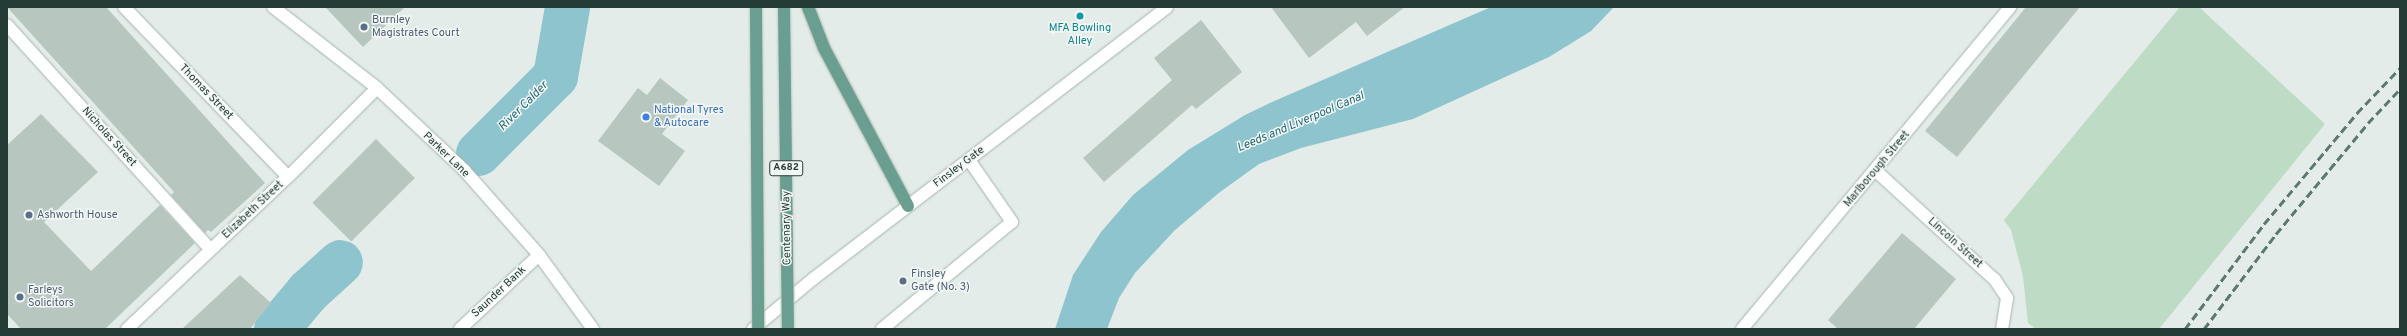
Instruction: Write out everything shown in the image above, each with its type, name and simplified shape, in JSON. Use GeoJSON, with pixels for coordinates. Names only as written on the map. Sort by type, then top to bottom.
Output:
{"type":"FeatureCollection","features":[{"type":"Feature","properties":{"kind":"main road","name":"A682"},"geometry":{"type":"LineString","coordinates":[[756,7],[758,329]]}},
{"type":"Feature","properties":{"kind":"main road","name":"Centenary Way"},"geometry":{"type":"LineString","coordinates":[[784,7],[788,329]]}},
{"type":"Feature","properties":{"kind":"main road"},"geometry":{"type":"LineString","coordinates":[[808,7],[824,48],[908,206]]}},
{"type":"Feature","properties":{"kind":"street","name":"Thomas Street"},"geometry":{"type":"LineString","coordinates":[[124,7],[288,177]]}},
{"type":"Feature","properties":{"kind":"street","name":"Parker Lane"},"geometry":{"type":"LineString","coordinates":[[272,7],[377,88],[465,171],[539,255],[593,329]]}},
{"type":"Feature","properties":{"kind":"street","name":"Finsley Gate"},"geometry":{"type":"LineString","coordinates":[[753,329],[908,206],[1167,7]]}},
{"type":"Feature","properties":{"kind":"street","name":"Marlborough Street"},"geometry":{"type":"LineString","coordinates":[[1742,329],[2010,7]]}},
{"type":"Feature","properties":{"kind":"street","name":"Nicholas Street"},"geometry":{"type":"LineString","coordinates":[[7,25],[210,249]]}},
{"type":"Feature","properties":{"kind":"street","name":"Elizabeth Street"},"geometry":{"type":"LineString","coordinates":[[127,329],[288,177],[377,88]]}},
{"type":"Feature","properties":{"kind":"street"},"geometry":{"type":"LineString","coordinates":[[882,329],[1012,222],[969,160]]}},
{"type":"Feature","properties":{"kind":"street","name":"Lincoln Street"},"geometry":{"type":"LineString","coordinates":[[1875,170],[1995,280],[2007,298],[2002,329]]}},
{"type":"Feature","properties":{"kind":"street","name":"Saunder Bank"},"geometry":{"type":"LineString","coordinates":[[460,329],[539,255]]}},
{"type":"Feature","properties":{"kind":"green space"},"geometry":{"type":"Polygon","coordinates":[[[2180,7],[2199,7],[2325,124],[2159,329],[2036,329],[2028,323],[2023,276],[2011,230],[2004,220],[2180,7]]]}},
{"type":"Feature","properties":{"kind":"water","name":"Leeds and Liverpool Canal"},"geometry":{"type":"Polygon","coordinates":[[[1491,7],[1614,7],[1591,31],[1549,57],[1413,119],[1301,148],[1259,164],[1220,192],[1175,230],[1135,273],[1119,298],[1107,329],[1055,329],[1073,275],[1101,232],[1133,195],[1188,150],[1245,115],[1272,102],[1491,7]]]}},
{"type":"Feature","properties":{"kind":"building"},"geometry":{"type":"Polygon","coordinates":[[[7,7],[106,7],[265,183],[211,232],[208,230],[205,233],[171,195],[174,192],[7,7]]]}},
{"type":"Feature","properties":{"kind":"building","name":"Burnley Magistrates Court"},"geometry":{"type":"Polygon","coordinates":[[[325,7],[405,7],[363,47],[325,7]]]}},
{"type":"Feature","properties":{"kind":"building"},"geometry":{"type":"Polygon","coordinates":[[[1271,7],[1405,7],[1367,36],[1356,22],[1309,58],[1271,7]]]}},
{"type":"Feature","properties":{"kind":"building"},"geometry":{"type":"Polygon","coordinates":[[[2026,7],[2080,7],[1957,157],[1925,131],[2026,7]]]}},
{"type":"Feature","properties":{"kind":"building"},"geometry":{"type":"Polygon","coordinates":[[[1201,20],[1242,72],[1196,109],[1192,105],[1104,182],[1083,158],[1172,80],[1154,58],[1201,20]]]}},
{"type":"Feature","properties":{"kind":"building","name":"National Tyres & Autocare"},"geometry":{"type":"Polygon","coordinates":[[[660,78],[688,100],[662,134],[685,151],[659,186],[598,141],[638,88],[647,95],[660,78]]]}},
{"type":"Feature","properties":{"kind":"building"},"geometry":{"type":"Polygon","coordinates":[[[41,114],[98,172],[44,222],[91,271],[160,205],[195,243],[105,329],[21,329],[7,314],[7,145],[41,114]]]}},
{"type":"Feature","properties":{"kind":"building"},"geometry":{"type":"Polygon","coordinates":[[[376,139],[415,178],[351,242],[312,203],[376,139]]]}},
{"type":"Feature","properties":{"kind":"building"},"geometry":{"type":"Polygon","coordinates":[[[1902,233],[1956,279],[1914,329],[1838,329],[1828,320],[1902,233]]]}},
{"type":"Feature","properties":{"kind":"building"},"geometry":{"type":"Polygon","coordinates":[[[240,275],[271,303],[250,329],[182,329],[240,275]]]}},
{"type":"Feature","properties":{"kind":"waterway","name":"River Calder"},"geometry":{"type":"LineString","coordinates":[[478,153],[555,76],[567,7]]}},
{"type":"Feature","properties":{"kind":"waterway","name":"River Calder"},"geometry":{"type":"LineString","coordinates":[[276,329],[308,291],[340,262]]}},
{"type":"Feature","properties":{"kind":"railway"},"geometry":{"type":"LineString","coordinates":[[2185,329],[2264,224],[2357,113],[2400,68]]}},
{"type":"Feature","properties":{"kind":"railway"},"geometry":{"type":"LineString","coordinates":[[2204,329],[2276,234],[2368,123],[2400,89]]}},
{"type":"Feature","properties":{"kind":"place","name":"MFA Bowling Alley"},"geometry":{"type":"Point","coordinates":[1080,16]}},
{"type":"Feature","properties":{"kind":"place","name":"Burnley Magistrates Court"},"geometry":{"type":"Point","coordinates":[364,27]}},
{"type":"Feature","properties":{"kind":"place","name":"National Tyres & Autocare"},"geometry":{"type":"Point","coordinates":[646,117]}},
{"type":"Feature","properties":{"kind":"place","name":"Ashworth House"},"geometry":{"type":"Point","coordinates":[29,215]}},
{"type":"Feature","properties":{"kind":"place","name":"Finsley Gate (No. 3)"},"geometry":{"type":"Point","coordinates":[903,281]}},
{"type":"Feature","properties":{"kind":"place","name":"Farleys Solicitors"},"geometry":{"type":"Point","coordinates":[20,297]}}]}
